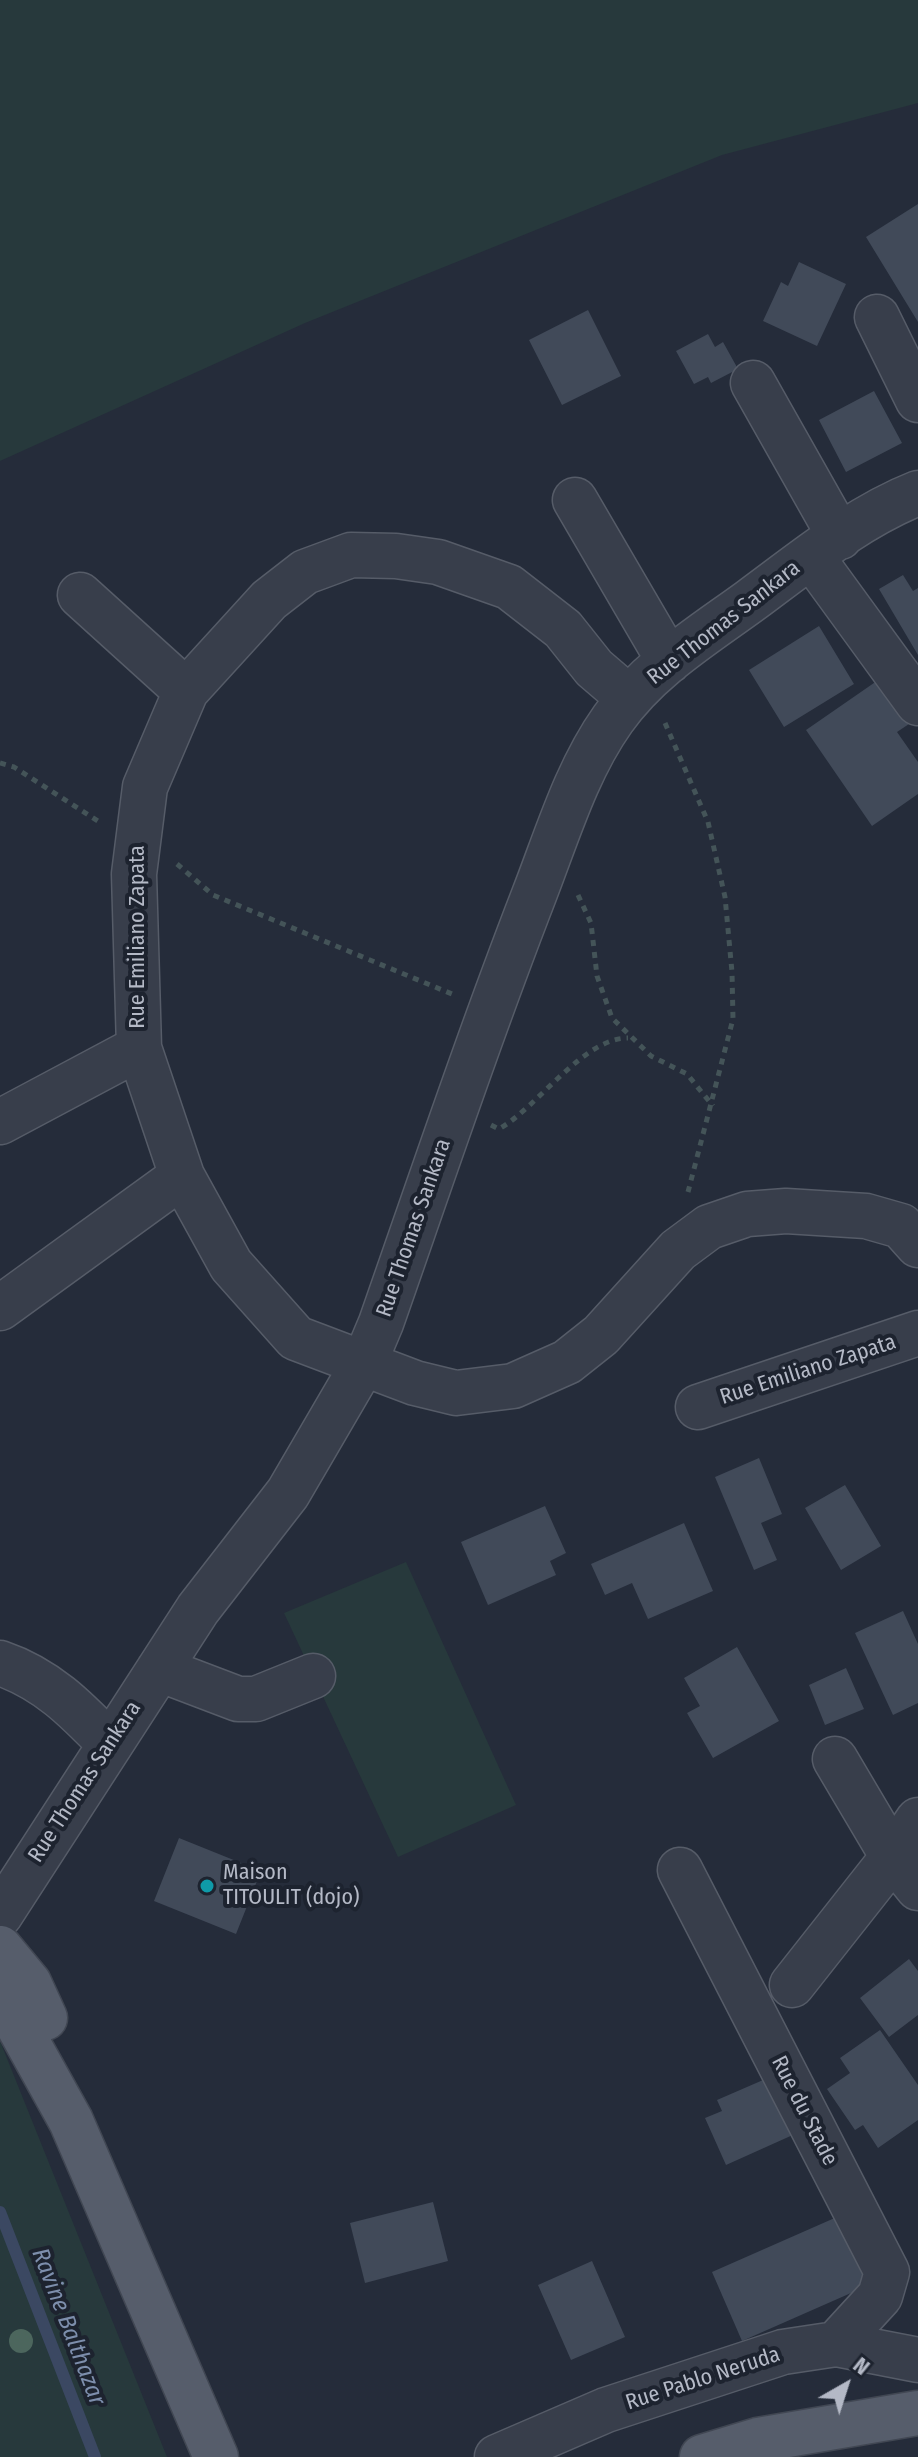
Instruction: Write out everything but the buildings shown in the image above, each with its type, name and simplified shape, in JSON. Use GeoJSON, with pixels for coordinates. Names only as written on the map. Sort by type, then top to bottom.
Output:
{"type":"FeatureCollection","features":[{"type":"Feature","properties":{"kind":"main road"},"geometry":{"type":"LineString","coordinates":[[0,1948],[29,1983],[46,2021],[59,2056],[71,2121]]}},
{"type":"Feature","properties":{"kind":"main road"},"geometry":{"type":"LineString","coordinates":[[0,1993],[71,2121],[216,2457]]}},
{"type":"Feature","properties":{"kind":"main road"},"geometry":{"type":"LineString","coordinates":[[704,2457],[758,2440],[918,2413]]}},
{"type":"Feature","properties":{"kind":"street"},"geometry":{"type":"LineString","coordinates":[[877,317],[918,400]]}},
{"type":"Feature","properties":{"kind":"street"},"geometry":{"type":"LineString","coordinates":[[753,383],[826,547],[918,703]]}},
{"type":"Feature","properties":{"kind":"street"},"geometry":{"type":"LineString","coordinates":[[826,547],[896,502],[918,493]]}},
{"type":"Feature","properties":{"kind":"street"},"geometry":{"type":"LineString","coordinates":[[575,500],[647,681]]}},
{"type":"Feature","properties":{"kind":"street","name":"Rue Thomas Sankara"},"geometry":{"type":"LineString","coordinates":[[0,1915],[198,1609],[288,1493],[365,1361],[490,1009],[585,767],[647,681],[826,547]]}},
{"type":"Feature","properties":{"kind":"street","name":"Rue Emiliano Zapata"},"geometry":{"type":"LineString","coordinates":[[647,681],[594,668],[563,629],[509,587],[438,562],[396,556],[351,555],[305,572],[269,600],[186,691],[145,787],[134,874],[139,1048],[182,1176],[231,1265],[296,1338],[365,1361],[415,1383],[456,1393],[513,1386],[567,1362],[601,1335],[678,1250],[703,1232],[747,1214],[786,1211],[866,1216],[901,1226],[918,1245]]}},
{"type":"Feature","properties":{"kind":"street"},"geometry":{"type":"LineString","coordinates":[[80,595],[186,691]]}},
{"type":"Feature","properties":{"kind":"street","name":"Rue Emiliano Zapata"},"geometry":{"type":"LineString","coordinates":[[0,1122],[139,1048]]}},
{"type":"Feature","properties":{"kind":"street"},"geometry":{"type":"LineString","coordinates":[[0,1308],[182,1176]]}},
{"type":"Feature","properties":{"kind":"street","name":"Rue Emiliano Zapata"},"geometry":{"type":"LineString","coordinates":[[698,1407],[918,1333]]}},
{"type":"Feature","properties":{"kind":"street"},"geometry":{"type":"LineString","coordinates":[[0,1663],[27,1672],[59,1692],[110,1744]]}},
{"type":"Feature","properties":{"kind":"street"},"geometry":{"type":"LineString","coordinates":[[159,1669],[238,1699],[256,1699],[313,1676]]}},
{"type":"Feature","properties":{"kind":"street"},"geometry":{"type":"LineString","coordinates":[[835,1759],[906,1873]]}},
{"type":"Feature","properties":{"kind":"street"},"geometry":{"type":"LineString","coordinates":[[792,1985],[906,1873],[918,1820]]}},
{"type":"Feature","properties":{"kind":"street","name":"Rue du Stade"},"geometry":{"type":"LineString","coordinates":[[680,1870],[887,2272],[880,2296],[836,2344]]}},
{"type":"Feature","properties":{"kind":"street","name":"Rue Pablo Neruda"},"geometry":{"type":"LineString","coordinates":[[497,2457],[606,2410],[783,2352],[836,2344],[918,2360]]}},
{"type":"Feature","properties":{"kind":"path"},"geometry":{"type":"LineString","coordinates":[[647,681],[699,796],[725,897],[733,1019],[686,1203],[703,1232]]}},
{"type":"Feature","properties":{"kind":"path"},"geometry":{"type":"LineString","coordinates":[[0,763],[14,767],[96,820],[138,838],[170,858],[213,895],[490,1009]]}},
{"type":"Feature","properties":{"kind":"path"},"geometry":{"type":"LineString","coordinates":[[543,873],[578,895],[591,923],[592,949],[604,1003],[629,1038],[651,1056],[687,1074],[713,1106]]}},
{"type":"Feature","properties":{"kind":"path"},"geometry":{"type":"LineString","coordinates":[[455,1111],[499,1129],[518,1118],[583,1058],[617,1038],[629,1038]]}},
{"type":"Feature","properties":{"kind":"shaded area"},"geometry":{"type":"Polygon","coordinates":[[[0,0],[918,0],[918,103],[722,155],[305,323],[0,461],[0,0]]]}},
{"type":"Feature","properties":{"kind":"shaded area"},"geometry":{"type":"Polygon","coordinates":[[[406,1562],[516,1805],[398,1857],[284,1613],[406,1562]]]}},
{"type":"Feature","properties":{"kind":"shaded area"},"geometry":{"type":"Polygon","coordinates":[[[0,2041],[167,2457],[0,2457],[0,2041]]]}},
{"type":"Feature","properties":{"kind":"waterway","name":"Ravine Balthazar"},"geometry":{"type":"LineString","coordinates":[[0,2212],[95,2457]]}},
{"type":"Feature","properties":{"kind":"place","name":"Maison TITOULIT (dojo)"},"geometry":{"type":"Point","coordinates":[207,1886]}}]}
